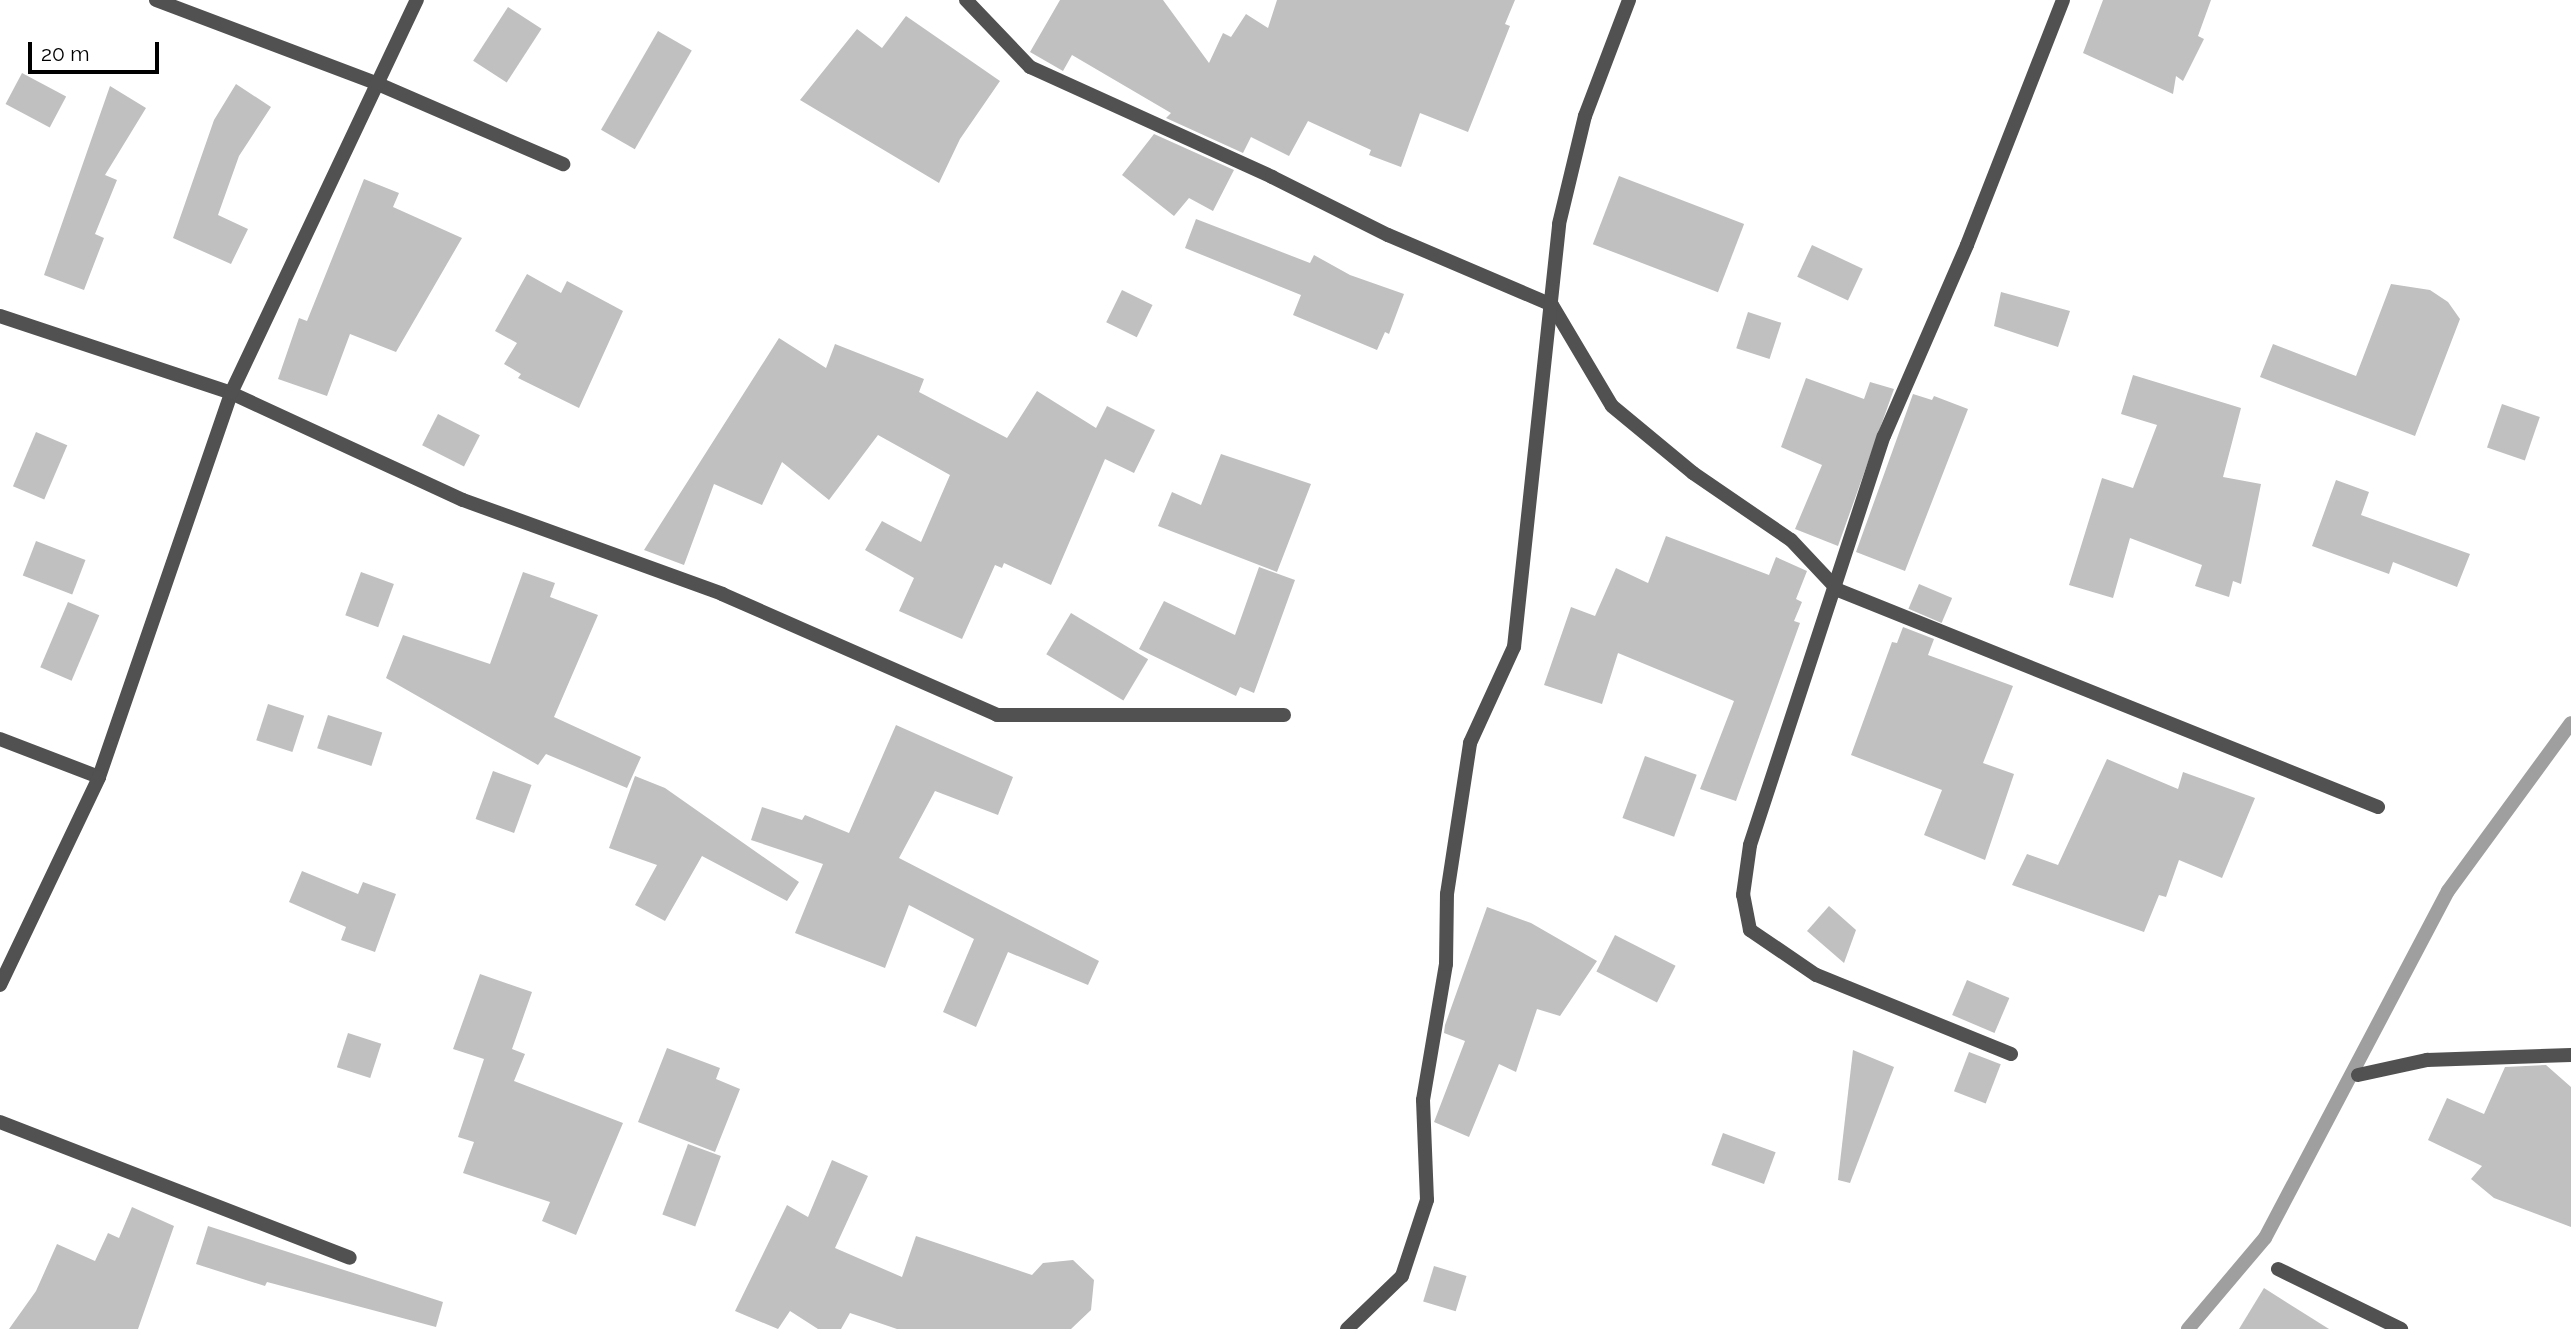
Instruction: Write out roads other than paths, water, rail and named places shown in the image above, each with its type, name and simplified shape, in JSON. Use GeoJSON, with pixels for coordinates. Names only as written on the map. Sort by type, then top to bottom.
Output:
{"type":"FeatureCollection","features":[{"type":"Feature","properties":{"kind":"street"},"geometry":{"type":"LineString","coordinates":[[156,0],[378,84],[563,164]]}},
{"type":"Feature","properties":{"kind":"street"},"geometry":{"type":"LineString","coordinates":[[0,985],[99,777],[231,393],[416,0]]}},
{"type":"Feature","properties":{"kind":"street"},"geometry":{"type":"LineString","coordinates":[[966,0],[1030,67],[1272,177],[1388,235],[1552,305],[1612,406],[1693,473],[1791,540],[1838,590],[2378,807]]}},
{"type":"Feature","properties":{"kind":"street"},"geometry":{"type":"LineString","coordinates":[[1347,1329],[1402,1276],[1427,1200],[1423,1100],[1446,964],[1447,894],[1469,743],[1514,647],[1559,224],[1585,116],[1629,0]]}},
{"type":"Feature","properties":{"kind":"street"},"geometry":{"type":"LineString","coordinates":[[2011,1054],[1816,975],[1750,930],[1743,895],[1750,845],[1838,590],[1884,436],[1967,245],[2063,0]]}},
{"type":"Feature","properties":{"kind":"street"},"geometry":{"type":"LineString","coordinates":[[0,316],[231,393],[463,500],[722,594],[997,715],[1284,715]]}},
{"type":"Feature","properties":{"kind":"street"},"geometry":{"type":"LineString","coordinates":[[0,739],[99,777]]}},
{"type":"Feature","properties":{"kind":"street"},"geometry":{"type":"LineString","coordinates":[[2358,1074],[2427,1060],[2571,1055]]}},
{"type":"Feature","properties":{"kind":"street"},"geometry":{"type":"LineString","coordinates":[[0,1122],[350,1258]]}},
{"type":"Feature","properties":{"kind":"street"},"geometry":{"type":"LineString","coordinates":[[2278,1269],[2401,1329]]}},
{"type":"Feature","properties":{"kind":"waterway"},"geometry":{"type":"LineString","coordinates":[[2188,1329],[2265,1238],[2448,891],[2571,723]]}}]}
